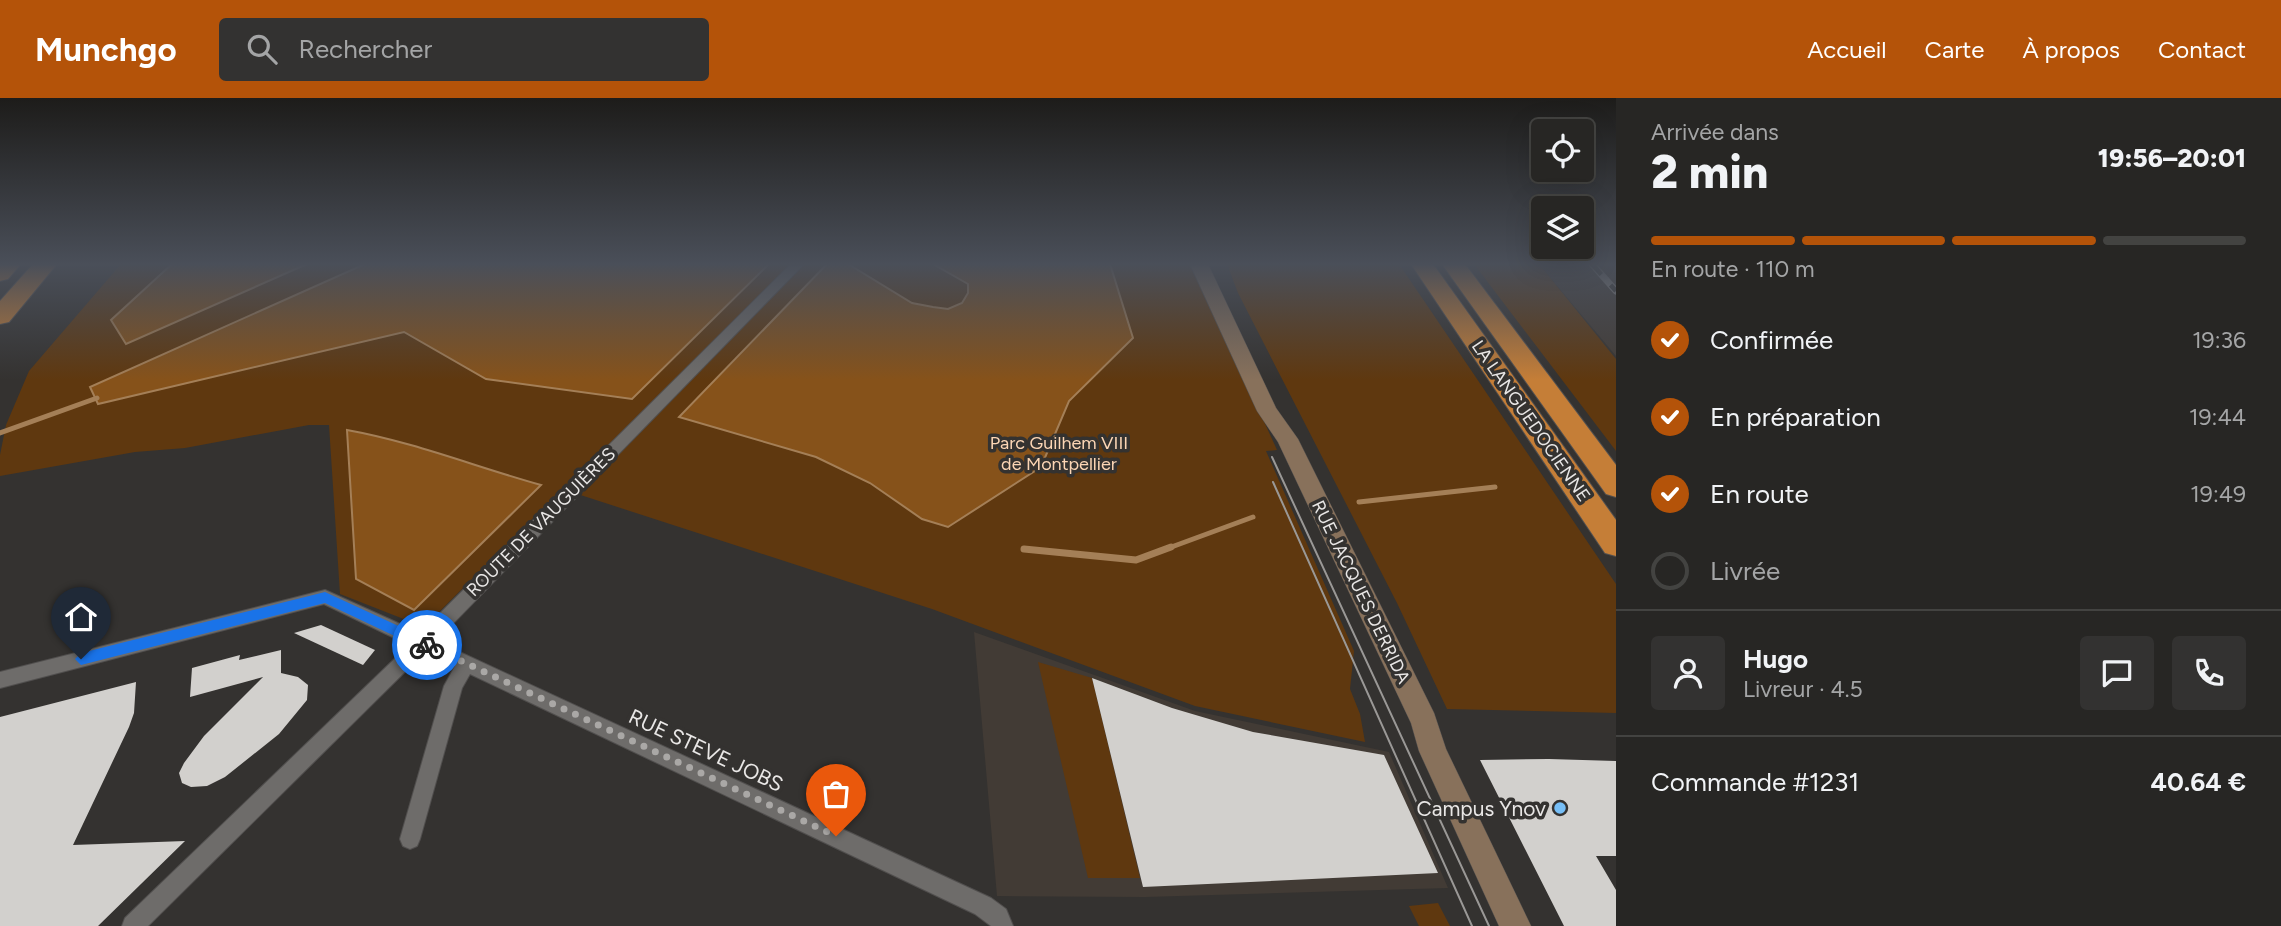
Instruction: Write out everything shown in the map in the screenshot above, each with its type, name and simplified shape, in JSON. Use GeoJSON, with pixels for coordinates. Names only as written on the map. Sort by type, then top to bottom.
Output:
{"type":"FeatureCollection","features":[{"type":"Feature","properties":{"kind":"highway"},"geometry":{"type":"LineString","coordinates":[[0,316],[12,303]]}},
{"type":"Feature","properties":{"kind":"highway","name":"LA LANGUEDOCIENNE"},"geometry":{"type":"LineString","coordinates":[[1449,303],[1616,544]]}},
{"type":"Feature","properties":{"kind":"highway","name":"LA LANGUEDOCIENNE"},"geometry":{"type":"LineString","coordinates":[[1481,303],[1616,486]]}},
{"type":"Feature","properties":{"kind":"street","name":"ROUTE DE VAUGUIÈRES"},"geometry":{"type":"LineString","coordinates":[[132,926],[422,643],[760,303]]}},
{"type":"Feature","properties":{"kind":"street","name":"RUE JACQUES DERRIDA"},"geometry":{"type":"LineString","coordinates":[[1217,303],[1267,411],[1287,439],[1418,710],[1433,751],[1515,926]]}},
{"type":"Feature","properties":{"kind":"street","name":"RUE STEVE JOBS"},"geometry":{"type":"LineString","coordinates":[[0,680],[325,597],[983,906],[998,917],[1002,926]]}},
{"type":"Feature","properties":{"kind":"street"},"geometry":{"type":"LineString","coordinates":[[410,839],[453,686],[466,665]]}},
{"type":"Feature","properties":{"kind":"shaded area"},"geometry":{"type":"Polygon","coordinates":[[[130,303],[220,303],[126,344],[111,320],[130,303]]]}},
{"type":"Feature","properties":{"kind":"shaded area"},"geometry":{"type":"Polygon","coordinates":[[[279,303],[730,303],[632,399],[486,379],[404,332],[98,404],[90,387],[279,303]]]}},
{"type":"Feature","properties":{"kind":"shaded area"},"geometry":{"type":"Polygon","coordinates":[[[790,303],[911,303],[948,309],[962,303],[1122,303],[1133,338],[1069,401],[1041,467],[948,527],[922,519],[870,483],[816,457],[679,417],[790,303]]]}},
{"type":"Feature","properties":{"kind":"shaded area"},"geometry":{"type":"Polygon","coordinates":[[[1571,303],[1616,303],[1616,356],[1571,303]]]}},
{"type":"Feature","properties":{"kind":"shaded area"},"geometry":{"type":"Polygon","coordinates":[[[347,430],[421,448],[541,485],[414,610],[356,579],[347,430]]]}},
{"type":"Feature","properties":{"kind":"shaded area"},"geometry":{"type":"Polygon","coordinates":[[[974,632],[1195,711],[1389,752],[1448,888],[1145,897],[997,896],[974,632]]]}},
{"type":"Feature","properties":{"kind":"green space","name":"Parc Guilhem VIII de Montpellier"},"geometry":{"type":"Polygon","coordinates":[[[88,303],[1210,303],[1277,450],[1266,451],[1354,651],[1350,689],[1360,714],[1365,742],[1195,706],[932,609],[562,489],[424,627],[340,594],[329,425],[309,425],[185,448],[135,452],[0,476],[0,455],[6,425],[29,371],[88,303]]]}},
{"type":"Feature","properties":{"kind":"green space"},"geometry":{"type":"Polygon","coordinates":[[[1243,303],[1425,303],[1616,584],[1616,713],[1447,709],[1397,603],[1243,303]]]}},
{"type":"Feature","properties":{"kind":"green space"},"geometry":{"type":"Polygon","coordinates":[[[1503,303],[1570,303],[1616,359],[1616,451],[1503,303]]]}},
{"type":"Feature","properties":{"kind":"green space"},"geometry":{"type":"Polygon","coordinates":[[[1038,662],[1092,678],[1140,878],[1088,878],[1038,662]]]}},
{"type":"Feature","properties":{"kind":"green space"},"geometry":{"type":"Polygon","coordinates":[[[1438,903],[1450,926],[1419,926],[1409,906],[1438,903]]]}},
{"type":"Feature","properties":{"kind":"building"},"geometry":{"type":"Polygon","coordinates":[[[321,625],[375,650],[363,665],[294,633],[321,625]]]}},
{"type":"Feature","properties":{"kind":"building"},"geometry":{"type":"Polygon","coordinates":[[[281,650],[281,673],[298,677],[308,685],[307,700],[279,734],[225,777],[207,786],[191,787],[182,783],[179,773],[204,736],[263,677],[190,697],[192,668],[240,655],[239,660],[281,650]]]}},
{"type":"Feature","properties":{"kind":"building"},"geometry":{"type":"Polygon","coordinates":[[[1092,678],[1172,708],[1253,732],[1384,755],[1438,873],[1143,887],[1092,678]]]}},
{"type":"Feature","properties":{"kind":"building"},"geometry":{"type":"Polygon","coordinates":[[[136,682],[134,713],[129,727],[73,845],[185,841],[98,926],[0,926],[0,717],[136,682]]]}},
{"type":"Feature","properties":{"kind":"building","name":"Campus Ynov"},"geometry":{"type":"Polygon","coordinates":[[[1480,760],[1616,761],[1616,856],[1596,856],[1616,890],[1616,926],[1564,926],[1480,760]]]}},
{"type":"Feature","properties":{"kind":"waterway"},"geometry":{"type":"LineString","coordinates":[[0,433],[97,398]]}},
{"type":"Feature","properties":{"kind":"waterway"},"geometry":{"type":"LineString","coordinates":[[1359,502],[1495,487]]}},
{"type":"Feature","properties":{"kind":"waterway"},"geometry":{"type":"LineString","coordinates":[[1166,549],[1253,517]]}},
{"type":"Feature","properties":{"kind":"waterway"},"geometry":{"type":"LineString","coordinates":[[1024,549],[1136,560],[1171,547]]}},
{"type":"Feature","properties":{"kind":"tram line"},"geometry":{"type":"LineString","coordinates":[[1272,457],[1489,926]]}},
{"type":"Feature","properties":{"kind":"tram line"},"geometry":{"type":"LineString","coordinates":[[1273,482],[1472,926]]}},
{"type":"Feature","properties":{"kind":"way so far"},"geometry":{"type":"LineString","coordinates":[[427,645],[836,836]]}},
{"type":"Feature","properties":{"kind":"place","name":"Campus Ynov"},"geometry":{"type":"Point","coordinates":[1560,808]}},
{"type":"Feature","properties":{"kind":"route"},"geometry":{"type":"LineString","coordinates":[[81,659],[325,597],[427,645]]}}]}
